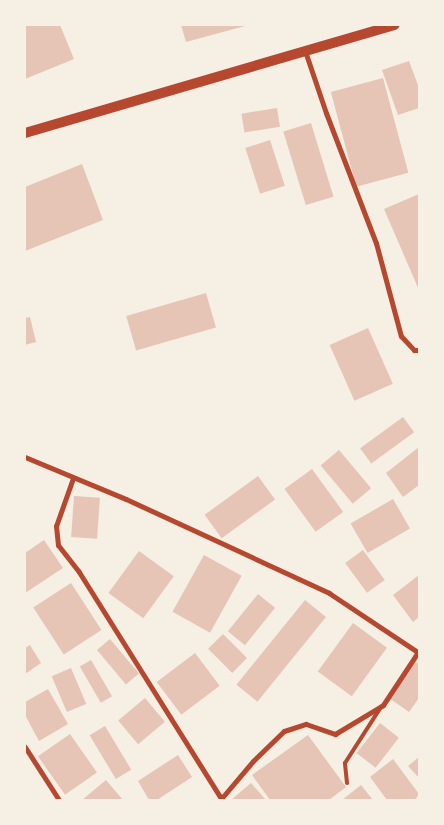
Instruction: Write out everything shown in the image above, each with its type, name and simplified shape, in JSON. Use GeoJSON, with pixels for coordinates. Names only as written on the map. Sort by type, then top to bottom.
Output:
{"type":"FeatureCollection","features":[{"type":"Feature","properties":{"kind":"main road"},"geometry":{"type":"LineString","coordinates":[[25,133],[395,25]]}},
{"type":"Feature","properties":{"kind":"street"},"geometry":{"type":"LineString","coordinates":[[305,51],[326,113],[376,243],[401,336],[414,350],[419,350]]}},
{"type":"Feature","properties":{"kind":"street"},"geometry":{"type":"LineString","coordinates":[[25,457],[135,503],[329,593],[418,652],[383,705],[336,734],[306,724],[284,730],[253,761],[220,799],[79,572],[58,545],[56,526],[73,478]]}},
{"type":"Feature","properties":{"kind":"street"},"geometry":{"type":"LineString","coordinates":[[25,747],[59,800]]}},
{"type":"Feature","properties":{"kind":"lane"},"geometry":{"type":"LineString","coordinates":[[347,783],[345,763],[383,705]]}},
{"type":"Feature","properties":{"kind":"building"},"geometry":{"type":"Polygon","coordinates":[[[25,25],[60,25],[74,59],[25,79],[25,25]]]}},
{"type":"Feature","properties":{"kind":"building"},"geometry":{"type":"Polygon","coordinates":[[[181,25],[245,25],[245,26],[186,42],[181,25]]]}},
{"type":"Feature","properties":{"kind":"building"},"geometry":{"type":"Polygon","coordinates":[[[409,61],[419,88],[419,108],[398,115],[382,70],[409,61]]]}},
{"type":"Feature","properties":{"kind":"building"},"geometry":{"type":"Polygon","coordinates":[[[383,78],[408,173],[356,187],[331,92],[383,78]]]}},
{"type":"Feature","properties":{"kind":"building"},"geometry":{"type":"Polygon","coordinates":[[[277,108],[280,127],[244,132],[241,114],[277,108]]]}},
{"type":"Feature","properties":{"kind":"building"},"geometry":{"type":"Polygon","coordinates":[[[311,123],[334,197],[306,205],[283,131],[311,123]]]}},
{"type":"Feature","properties":{"kind":"building"},"geometry":{"type":"Polygon","coordinates":[[[270,140],[285,186],[260,194],[245,148],[270,140]]]}},
{"type":"Feature","properties":{"kind":"building"},"geometry":{"type":"Polygon","coordinates":[[[82,164],[103,220],[25,251],[25,187],[82,164]]]}},
{"type":"Feature","properties":{"kind":"building"},"geometry":{"type":"Polygon","coordinates":[[[419,194],[419,290],[384,209],[419,194]]]}},
{"type":"Feature","properties":{"kind":"building"},"geometry":{"type":"Polygon","coordinates":[[[206,293],[216,328],[136,350],[126,316],[206,293]]]}},
{"type":"Feature","properties":{"kind":"building"},"geometry":{"type":"Polygon","coordinates":[[[30,317],[36,342],[25,345],[25,318],[30,317]]]}},
{"type":"Feature","properties":{"kind":"building"},"geometry":{"type":"Polygon","coordinates":[[[368,328],[393,384],[354,401],[330,345],[368,328]]]}},
{"type":"Feature","properties":{"kind":"building"},"geometry":{"type":"Polygon","coordinates":[[[403,417],[414,432],[371,464],[360,448],[403,417]]]}},
{"type":"Feature","properties":{"kind":"building"},"geometry":{"type":"Polygon","coordinates":[[[419,447],[419,485],[403,497],[386,473],[419,447]]]}},
{"type":"Feature","properties":{"kind":"building"},"geometry":{"type":"Polygon","coordinates":[[[339,450],[371,488],[353,504],[321,465],[339,450]]]}},
{"type":"Feature","properties":{"kind":"building"},"geometry":{"type":"Polygon","coordinates":[[[312,469],[343,512],[316,532],[284,489],[312,469]]]}},
{"type":"Feature","properties":{"kind":"building"},"geometry":{"type":"Polygon","coordinates":[[[258,476],[275,499],[222,538],[205,515],[258,476]]]}},
{"type":"Feature","properties":{"kind":"building"},"geometry":{"type":"Polygon","coordinates":[[[74,496],[100,498],[97,539],[71,537],[74,496]]]}},
{"type":"Feature","properties":{"kind":"building"},"geometry":{"type":"Polygon","coordinates":[[[393,499],[410,528],[368,553],[351,524],[393,499]]]}},
{"type":"Feature","properties":{"kind":"building"},"geometry":{"type":"Polygon","coordinates":[[[44,540],[63,568],[25,593],[25,553],[44,540]]]}},
{"type":"Feature","properties":{"kind":"building"},"geometry":{"type":"Polygon","coordinates":[[[363,550],[385,580],[367,593],[345,563],[363,550]]]}},
{"type":"Feature","properties":{"kind":"building"},"geometry":{"type":"Polygon","coordinates":[[[139,551],[174,576],[143,618],[108,593],[139,551]]]}},
{"type":"Feature","properties":{"kind":"building"},"geometry":{"type":"Polygon","coordinates":[[[204,555],[242,576],[210,633],[172,612],[204,555]]]}},
{"type":"Feature","properties":{"kind":"building"},"geometry":{"type":"Polygon","coordinates":[[[419,575],[419,617],[413,622],[393,595],[419,575]]]}},
{"type":"Feature","properties":{"kind":"building"},"geometry":{"type":"Polygon","coordinates":[[[71,583],[101,630],[64,654],[33,608],[71,583]]]}},
{"type":"Feature","properties":{"kind":"building"},"geometry":{"type":"Polygon","coordinates":[[[258,594],[275,608],[245,645],[228,631],[258,594]]]}},
{"type":"Feature","properties":{"kind":"building"},"geometry":{"type":"Polygon","coordinates":[[[305,600],[326,617],[257,702],[236,685],[305,600]]]}},
{"type":"Feature","properties":{"kind":"building"},"geometry":{"type":"Polygon","coordinates":[[[353,623],[387,648],[352,696],[318,672],[353,623]]]}},
{"type":"Feature","properties":{"kind":"building"},"geometry":{"type":"Polygon","coordinates":[[[223,634],[247,658],[232,673],[208,649],[223,634]]]}},
{"type":"Feature","properties":{"kind":"building"},"geometry":{"type":"Polygon","coordinates":[[[110,639],[139,673],[126,684],[97,650],[110,639]]]}},
{"type":"Feature","properties":{"kind":"building"},"geometry":{"type":"Polygon","coordinates":[[[30,645],[41,663],[25,674],[25,648],[30,645]]]}},
{"type":"Feature","properties":{"kind":"building"},"geometry":{"type":"Polygon","coordinates":[[[195,653],[220,686],[181,715],[157,682],[195,653]]]}},
{"type":"Feature","properties":{"kind":"building"},"geometry":{"type":"Polygon","coordinates":[[[91,660],[112,696],[101,703],[80,666],[91,660]]]}},
{"type":"Feature","properties":{"kind":"building"},"geometry":{"type":"Polygon","coordinates":[[[415,661],[419,665],[419,698],[409,712],[389,698],[415,661]]]}},
{"type":"Feature","properties":{"kind":"building"},"geometry":{"type":"Polygon","coordinates":[[[71,668],[86,704],[67,712],[52,676],[71,668]]]}},
{"type":"Feature","properties":{"kind":"building"},"geometry":{"type":"Polygon","coordinates":[[[48,689],[68,724],[39,741],[25,715],[25,702],[48,689]]]}},
{"type":"Feature","properties":{"kind":"building"},"geometry":{"type":"Polygon","coordinates":[[[145,698],[165,722],[138,744],[118,720],[145,698]]]}},
{"type":"Feature","properties":{"kind":"building"},"geometry":{"type":"Polygon","coordinates":[[[380,723],[399,738],[376,768],[357,753],[380,723]]]}},
{"type":"Feature","properties":{"kind":"building"},"geometry":{"type":"Polygon","coordinates":[[[105,726],[131,770],[116,779],[90,735],[105,726]]]}},
{"type":"Feature","properties":{"kind":"building"},"geometry":{"type":"Polygon","coordinates":[[[70,734],[97,773],[65,795],[38,756],[70,734]]]}},
{"type":"Feature","properties":{"kind":"building"},"geometry":{"type":"Polygon","coordinates":[[[308,735],[346,787],[329,800],[270,800],[252,775],[308,735]]]}},
{"type":"Feature","properties":{"kind":"building"},"geometry":{"type":"Polygon","coordinates":[[[178,755],[192,777],[157,800],[149,800],[138,781],[178,755]]]}},
{"type":"Feature","properties":{"kind":"building"},"geometry":{"type":"Polygon","coordinates":[[[419,757],[419,778],[408,766],[419,757]]]}},
{"type":"Feature","properties":{"kind":"building"},"geometry":{"type":"Polygon","coordinates":[[[393,759],[419,794],[415,800],[387,800],[370,777],[393,759]]]}},
{"type":"Feature","properties":{"kind":"building"},"geometry":{"type":"Polygon","coordinates":[[[106,780],[123,800],[82,800],[106,780]]]}},
{"type":"Feature","properties":{"kind":"building"},"geometry":{"type":"Polygon","coordinates":[[[251,783],[266,800],[231,800],[251,783]]]}},
{"type":"Feature","properties":{"kind":"building"},"geometry":{"type":"Polygon","coordinates":[[[361,785],[373,800],[342,800],[361,785]]]}}]}
